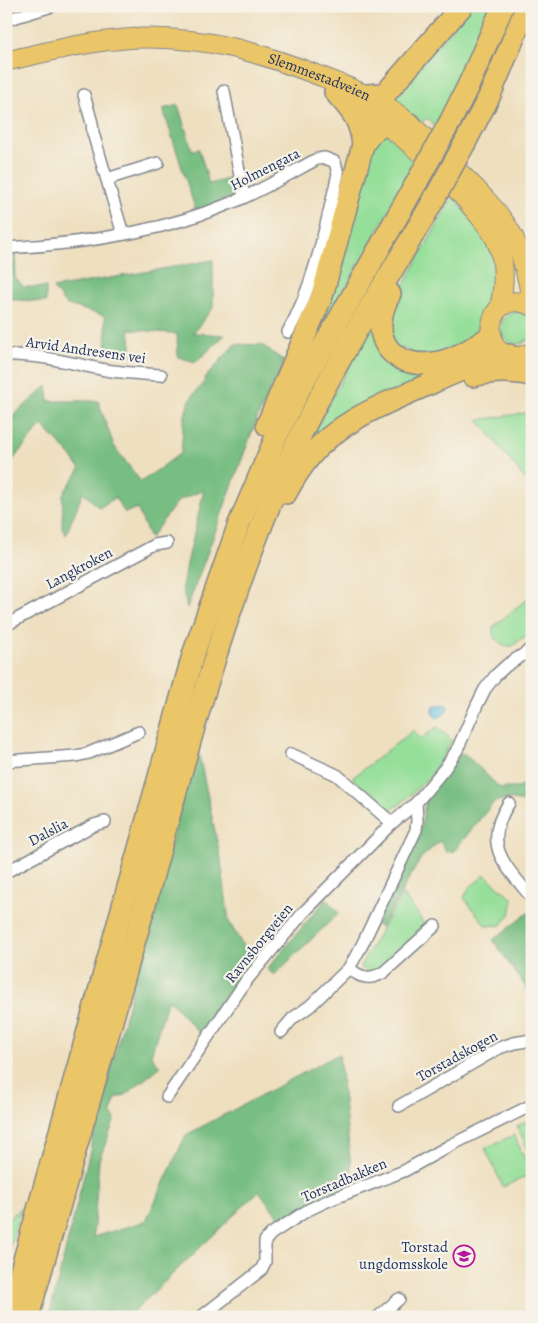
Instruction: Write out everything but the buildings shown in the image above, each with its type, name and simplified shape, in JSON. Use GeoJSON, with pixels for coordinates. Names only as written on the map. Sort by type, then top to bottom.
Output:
{"type":"FeatureCollection","features":[{"type":"Feature","properties":{"kind":"highway"},"geometry":{"type":"LineString","coordinates":[[239,524],[237,498],[322,296],[364,144],[376,128],[382,109],[462,6]]}},
{"type":"Feature","properties":{"kind":"highway"},"geometry":{"type":"LineString","coordinates":[[8,1317],[193,655],[239,524],[276,437],[301,386],[450,122],[503,6]]}},
{"type":"Feature","properties":{"kind":"highway"},"geometry":{"type":"LineString","coordinates":[[28,1317],[165,829],[214,662],[242,575],[278,484],[319,397],[466,141],[490,95],[528,6]]}},
{"type":"Feature","properties":{"kind":"highway"},"geometry":{"type":"LineString","coordinates":[[334,92],[356,118],[362,132],[364,144]]}},
{"type":"Feature","properties":{"kind":"highway"},"geometry":{"type":"LineString","coordinates":[[382,109],[411,125]]}},
{"type":"Feature","properties":{"kind":"highway"},"geometry":{"type":"LineString","coordinates":[[432,203],[421,240],[386,301],[381,315],[380,328],[383,342],[389,350],[400,358],[416,363],[435,363],[472,348],[491,336]]}},
{"type":"Feature","properties":{"kind":"highway"},"geometry":{"type":"LineString","coordinates":[[242,575],[295,476],[311,454],[333,434],[361,415],[435,381],[478,363],[509,355]]}},
{"type":"Feature","properties":{"kind":"highway"},"geometry":{"type":"LineString","coordinates":[[435,381],[496,372],[532,375]]}},
{"type":"Feature","properties":{"kind":"main road","name":"Slemmestadveien"},"geometry":{"type":"LineString","coordinates":[[6,61],[104,41],[148,38],[192,40],[242,49],[267,56],[382,109],[480,216],[496,239],[504,269],[503,293],[500,308],[493,316],[490,326],[491,336]]}},
{"type":"Feature","properties":{"kind":"main road","name":"Slemmestadveien"},"geometry":{"type":"LineString","coordinates":[[6,71],[120,46],[176,45],[212,49],[251,58],[292,72],[334,92],[382,109]]}},
{"type":"Feature","properties":{"kind":"main road"},"geometry":{"type":"LineString","coordinates":[[411,125],[469,182],[510,230],[522,258],[532,300]]}},
{"type":"Feature","properties":{"kind":"main road"},"geometry":{"type":"LineString","coordinates":[[500,308],[516,301],[532,306]]}},
{"type":"Feature","properties":{"kind":"main road"},"geometry":{"type":"LineString","coordinates":[[491,336],[501,351],[509,355],[524,356],[532,352]]}},
{"type":"Feature","properties":{"kind":"street"},"geometry":{"type":"LineString","coordinates":[[6,20],[52,6]]}},
{"type":"Feature","properties":{"kind":"street"},"geometry":{"type":"LineString","coordinates":[[224,90],[244,197]]}},
{"type":"Feature","properties":{"kind":"street"},"geometry":{"type":"LineString","coordinates":[[84,95],[106,179],[123,234]]}},
{"type":"Feature","properties":{"kind":"street","name":"Holmengata"},"geometry":{"type":"LineString","coordinates":[[6,248],[74,242],[160,226],[195,216],[244,197],[317,159],[325,158],[335,162],[338,174],[319,251],[304,299],[288,332]]}},
{"type":"Feature","properties":{"kind":"street"},"geometry":{"type":"LineString","coordinates":[[106,179],[158,164]]}},
{"type":"Feature","properties":{"kind":"street","name":"Arvid Andresens vei"},"geometry":{"type":"LineString","coordinates":[[6,355],[24,354],[106,370],[161,375]]}},
{"type":"Feature","properties":{"kind":"street","name":"Langkroken"},"geometry":{"type":"LineString","coordinates":[[6,625],[155,545],[167,543]]}},
{"type":"Feature","properties":{"kind":"street","name":"Ravnsborgveien"},"geometry":{"type":"LineString","coordinates":[[167,1097],[246,981],[303,913],[392,823],[416,803],[445,768],[457,750],[477,705],[496,675],[532,649]]}},
{"type":"Feature","properties":{"kind":"street"},"geometry":{"type":"LineString","coordinates":[[6,761],[76,756],[89,753],[139,732]]}},
{"type":"Feature","properties":{"kind":"street"},"geometry":{"type":"LineString","coordinates":[[291,754],[337,775],[392,823]]}},
{"type":"Feature","properties":{"kind":"street"},"geometry":{"type":"LineString","coordinates":[[509,802],[498,822],[497,844],[508,869],[532,898]]}},
{"type":"Feature","properties":{"kind":"street"},"geometry":{"type":"LineString","coordinates":[[281,1032],[292,1018],[310,1006],[349,968],[416,830],[416,803]]}},
{"type":"Feature","properties":{"kind":"street","name":"Dalslia"},"geometry":{"type":"LineString","coordinates":[[6,872],[94,825],[105,822]]}},
{"type":"Feature","properties":{"kind":"street"},"geometry":{"type":"LineString","coordinates":[[349,968],[360,976],[375,977],[384,972],[435,926]]}},
{"type":"Feature","properties":{"kind":"street","name":"Torstadskogen"},"geometry":{"type":"LineString","coordinates":[[399,1106],[499,1048],[532,1040]]}},
{"type":"Feature","properties":{"kind":"street","name":"Torstadbakken"},"geometry":{"type":"LineString","coordinates":[[202,1317],[261,1270],[265,1262],[265,1241],[271,1234],[308,1210],[404,1171],[532,1105]]}},
{"type":"Feature","properties":{"kind":"street"},"geometry":{"type":"LineString","coordinates":[[378,1317],[399,1298]]}},
{"type":"Feature","properties":{"kind":"green space"},"geometry":{"type":"Polygon","coordinates":[[[470,6],[491,6],[444,110],[434,126],[428,118],[421,122],[397,103],[396,96],[470,6]]]}},
{"type":"Feature","properties":{"kind":"green space"},"geometry":{"type":"Polygon","coordinates":[[[178,105],[192,150],[199,149],[209,184],[232,178],[237,195],[196,211],[163,109],[178,105]]]}},
{"type":"Feature","properties":{"kind":"green space"},"geometry":{"type":"Polygon","coordinates":[[[383,131],[418,159],[309,353],[373,141],[383,131]]]}},
{"type":"Feature","properties":{"kind":"green space"},"geometry":{"type":"Polygon","coordinates":[[[453,196],[483,232],[492,253],[494,276],[472,338],[440,354],[416,355],[396,345],[390,331],[392,306],[453,196]]]}},
{"type":"Feature","properties":{"kind":"green space"},"geometry":{"type":"Polygon","coordinates":[[[6,255],[16,255],[15,278],[24,287],[46,287],[46,302],[6,299],[6,255]]]}},
{"type":"Feature","properties":{"kind":"green space"},"geometry":{"type":"Polygon","coordinates":[[[213,260],[213,308],[193,333],[225,335],[196,362],[178,357],[177,334],[129,329],[132,355],[107,352],[105,316],[65,304],[53,288],[213,260]]]}},
{"type":"Feature","properties":{"kind":"green space"},"geometry":{"type":"Polygon","coordinates":[[[517,312],[529,316],[533,328],[529,340],[517,344],[505,340],[501,328],[505,316],[517,312]]]}},
{"type":"Feature","properties":{"kind":"green space"},"geometry":{"type":"Polygon","coordinates":[[[370,327],[432,371],[304,450],[370,327]]]}},
{"type":"Feature","properties":{"kind":"green space"},"geometry":{"type":"Polygon","coordinates":[[[235,344],[262,345],[284,361],[256,421],[187,608],[182,586],[204,490],[178,501],[150,538],[137,508],[125,513],[115,498],[99,508],[83,492],[66,535],[62,528],[63,494],[80,469],[71,456],[42,425],[6,468],[6,422],[47,386],[49,401],[98,401],[114,446],[141,482],[181,453],[183,424],[189,403],[203,384],[205,378],[235,344]]]}},
{"type":"Feature","properties":{"kind":"green space"},"geometry":{"type":"Polygon","coordinates":[[[532,412],[532,488],[478,420],[532,412]]]}},
{"type":"Feature","properties":{"kind":"green space"},"geometry":{"type":"Polygon","coordinates":[[[532,595],[532,635],[522,638],[513,646],[505,646],[493,637],[493,627],[532,595]]]}},
{"type":"Feature","properties":{"kind":"green space"},"geometry":{"type":"Polygon","coordinates":[[[437,727],[452,740],[432,774],[402,803],[391,810],[352,778],[414,730],[420,739],[437,727]]]}},
{"type":"Feature","properties":{"kind":"green space"},"geometry":{"type":"Polygon","coordinates":[[[197,745],[221,860],[229,922],[252,961],[201,1035],[168,999],[151,1055],[160,1067],[125,1095],[116,1098],[111,1112],[115,1119],[99,1160],[93,1237],[146,1221],[186,1135],[339,1054],[353,1186],[282,1222],[259,1191],[128,1317],[49,1317],[98,1118],[197,745]]]}},
{"type":"Feature","properties":{"kind":"green space"},"geometry":{"type":"Polygon","coordinates":[[[464,753],[500,788],[518,788],[532,778],[532,803],[506,799],[494,802],[454,851],[446,852],[440,841],[421,858],[381,927],[376,925],[420,831],[426,800],[461,754],[464,753]]]}},
{"type":"Feature","properties":{"kind":"green space"},"geometry":{"type":"Polygon","coordinates":[[[485,875],[513,899],[510,915],[501,925],[486,926],[464,898],[469,888],[485,875]]]}},
{"type":"Feature","properties":{"kind":"green space"},"geometry":{"type":"Polygon","coordinates":[[[402,894],[419,916],[425,930],[377,971],[367,972],[361,967],[362,963],[402,894]]]}},
{"type":"Feature","properties":{"kind":"green space"},"geometry":{"type":"Polygon","coordinates":[[[326,899],[339,913],[274,975],[267,969],[326,899]]]}},
{"type":"Feature","properties":{"kind":"green space"},"geometry":{"type":"Polygon","coordinates":[[[532,910],[532,990],[529,992],[493,940],[532,910]]]}},
{"type":"Feature","properties":{"kind":"green space"},"geometry":{"type":"Polygon","coordinates":[[[532,1119],[532,1158],[517,1126],[532,1119]]]}},
{"type":"Feature","properties":{"kind":"green space"},"geometry":{"type":"Polygon","coordinates":[[[514,1135],[532,1174],[503,1187],[485,1148],[514,1135]]]}},
{"type":"Feature","properties":{"kind":"green space"},"geometry":{"type":"Polygon","coordinates":[[[21,1208],[6,1260],[6,1221],[21,1208]]]}},
{"type":"Feature","properties":{"kind":"water"},"geometry":{"type":"Polygon","coordinates":[[[445,704],[448,706],[445,714],[437,718],[433,715],[435,705],[445,704]]]}},
{"type":"Feature","properties":{"kind":"place","name":"Torstad ungdomsskole"},"geometry":{"type":"Point","coordinates":[464,1256]}}]}
